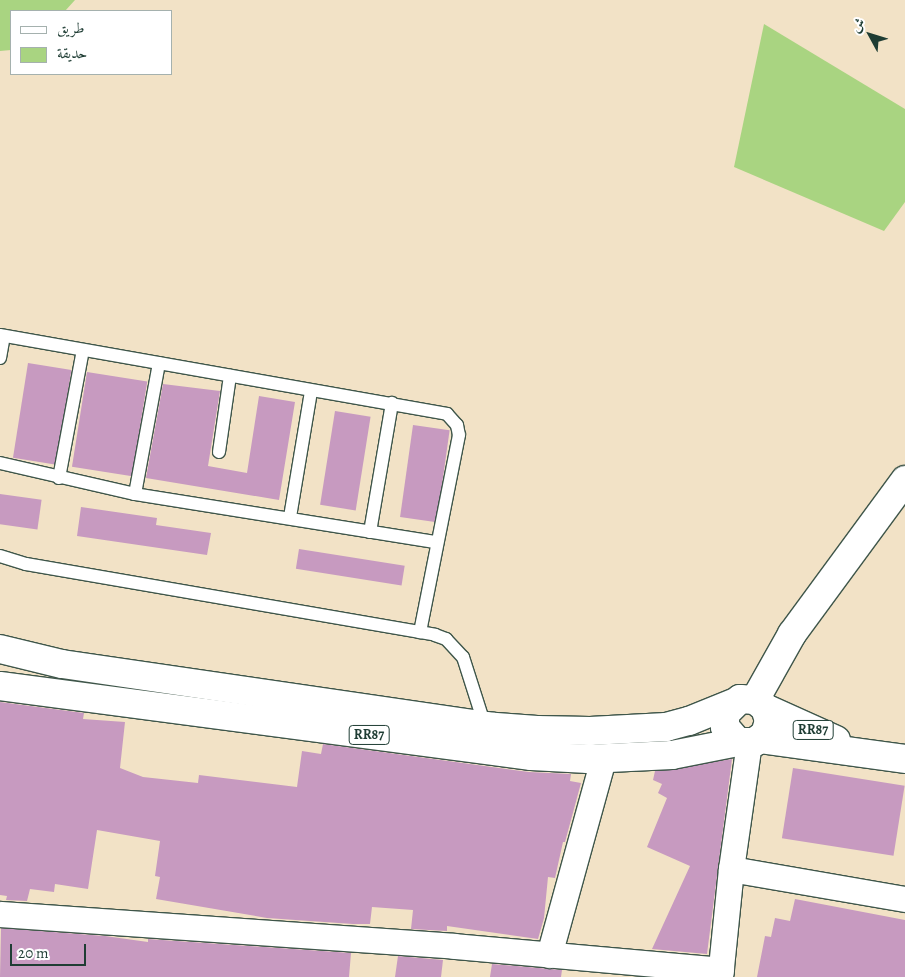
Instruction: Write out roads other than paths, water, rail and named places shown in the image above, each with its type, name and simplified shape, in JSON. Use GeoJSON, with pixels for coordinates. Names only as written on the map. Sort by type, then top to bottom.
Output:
{"type":"FeatureCollection","features":[{"type":"Feature","properties":{"kind":"main road"},"geometry":{"type":"LineString","coordinates":[[751,704],[768,728],[749,741],[725,727],[725,714],[751,704],[792,634],[905,480]]}},
{"type":"Feature","properties":{"kind":"main road","name":"RR87"},"geometry":{"type":"LineString","coordinates":[[0,649],[62,664],[485,726],[581,731],[642,729],[689,721],[751,704],[862,752]]}},
{"type":"Feature","properties":{"kind":"main road","name":"RR87"},"geometry":{"type":"LineString","coordinates":[[0,686],[531,756],[603,759],[672,755],[749,741],[862,752],[905,759]]}},
{"type":"Feature","properties":{"kind":"street"},"geometry":{"type":"LineString","coordinates":[[0,914],[549,955],[721,973],[731,869],[749,741]]}},
{"type":"Feature","properties":{"kind":"street"},"geometry":{"type":"LineString","coordinates":[[549,955],[603,759]]}},
{"type":"Feature","properties":{"kind":"street"},"geometry":{"type":"LineString","coordinates":[[731,869],[905,899]]}},
{"type":"Feature","properties":{"kind":"lane"},"geometry":{"type":"LineString","coordinates":[[0,358],[2,336],[311,391],[439,411],[454,419],[458,425],[459,435],[435,542],[420,632]]}},
{"type":"Feature","properties":{"kind":"lane"},"geometry":{"type":"LineString","coordinates":[[58,478],[83,350]]}},
{"type":"Feature","properties":{"kind":"lane"},"geometry":{"type":"LineString","coordinates":[[135,494],[159,363]]}},
{"type":"Feature","properties":{"kind":"lane"},"geometry":{"type":"LineString","coordinates":[[218,452],[230,376]]}},
{"type":"Feature","properties":{"kind":"lane"},"geometry":{"type":"LineString","coordinates":[[290,517],[311,391]]}},
{"type":"Feature","properties":{"kind":"lane"},"geometry":{"type":"LineString","coordinates":[[370,532],[392,403]]}},
{"type":"Feature","properties":{"kind":"lane"},"geometry":{"type":"LineString","coordinates":[[0,462],[58,478],[135,494],[290,517],[435,542]]}},
{"type":"Feature","properties":{"kind":"lane"},"geometry":{"type":"LineString","coordinates":[[0,556],[26,564],[420,632],[446,639],[463,657],[485,726]]}}]}
